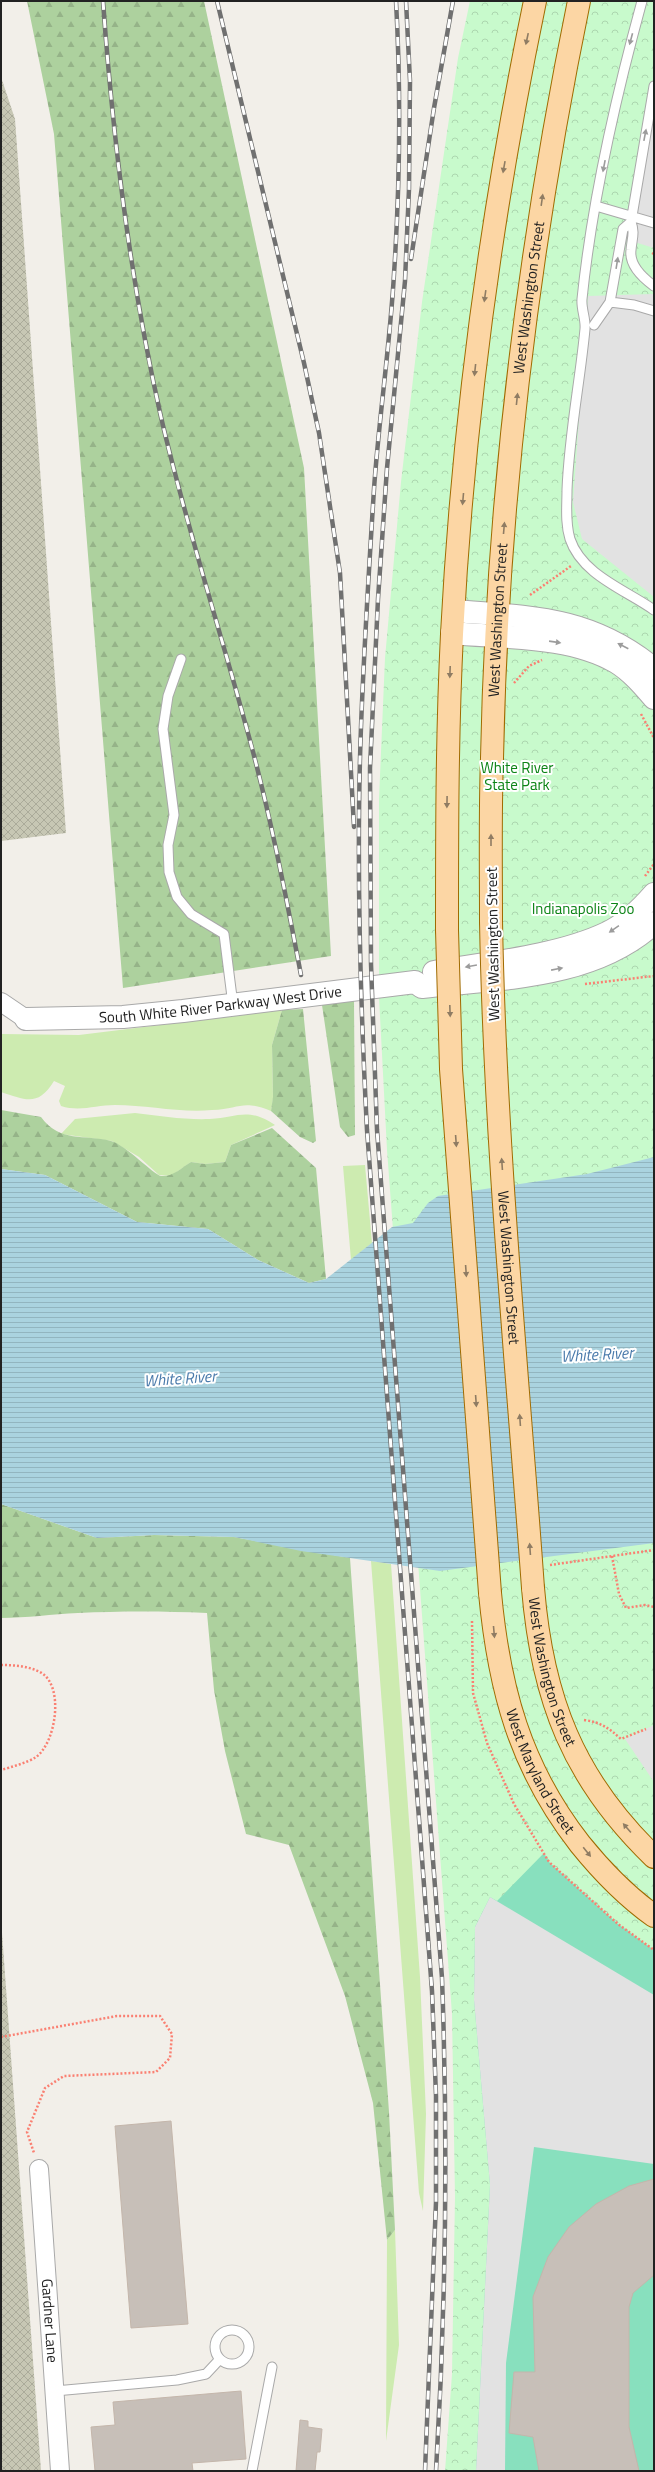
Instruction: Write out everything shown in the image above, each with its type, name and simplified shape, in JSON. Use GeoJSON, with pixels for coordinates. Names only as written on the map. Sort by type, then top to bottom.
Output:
{"type":"FeatureCollection","features":[{"type":"Feature","properties":{"kind":"main road"},"geometry":{"type":"LineString","coordinates":[[452,633],[476,364],[500,186],[535,1]]}},
{"type":"Feature","properties":{"kind":"main road","name":"West Washington Street"},"geometry":{"type":"LineString","coordinates":[[579,1],[561,88],[532,267],[510,460],[498,614],[492,757],[492,990],[501,1152],[533,1588],[543,1668],[554,1707],[569,1742],[586,1773],[604,1800],[625,1826],[654,1857]]}},
{"type":"Feature","properties":{"kind":"main road","name":"West Maryland Street"},"geometry":{"type":"LineString","coordinates":[[452,633],[448,744],[447,930],[452,1069],[494,1641],[502,1682],[512,1720],[534,1772],[551,1803],[588,1853],[624,1891],[654,1916]]}},
{"type":"Feature","properties":{"kind":"street"},"geometry":{"type":"LineString","coordinates":[[454,611],[554,620],[597,632],[631,650],[654,669]]}},
{"type":"Feature","properties":{"kind":"street"},"geometry":{"type":"LineString","coordinates":[[452,633],[555,641],[584,648],[616,662],[641,682],[647,705]]}},
{"type":"Feature","properties":{"kind":"street","name":"South White River Parkway West Drive"},"geometry":{"type":"LineString","coordinates":[[415,982],[421,974],[523,956],[584,943],[608,933],[638,912],[654,894]]}},
{"type":"Feature","properties":{"kind":"street","name":"South White River Parkway West Drive"},"geometry":{"type":"LineString","coordinates":[[26,1019],[123,1017],[415,982],[422,987],[563,968],[611,953],[654,923]]}},
{"type":"Feature","properties":{"kind":"street"},"geometry":{"type":"LineString","coordinates":[[1,1002],[26,1019]]}},
{"type":"Feature","properties":{"kind":"street","name":"Gardner Lane"},"geometry":{"type":"LineString","coordinates":[[39,2170],[60,2471]]}},
{"type":"Feature","properties":{"kind":"lane"},"geometry":{"type":"LineString","coordinates":[[642,1],[623,69],[596,206],[582,301],[586,326],[568,472],[566,518],[570,540],[582,558],[604,581],[654,610]]}},
{"type":"Feature","properties":{"kind":"lane"},"geometry":{"type":"LineString","coordinates":[[654,86],[631,218],[635,232],[630,252],[638,274],[654,286]]}},
{"type":"Feature","properties":{"kind":"lane"},"geometry":{"type":"LineString","coordinates":[[596,206],[631,218],[654,222]]}},
{"type":"Feature","properties":{"kind":"lane"},"geometry":{"type":"LineString","coordinates":[[594,325],[610,302],[623,228],[631,218]]}},
{"type":"Feature","properties":{"kind":"lane"},"geometry":{"type":"LineString","coordinates":[[610,302],[634,305],[654,312]]}},
{"type":"Feature","properties":{"kind":"lane"},"geometry":{"type":"LineString","coordinates":[[181,659],[168,696],[163,729],[174,815],[168,845],[168,872],[177,898],[191,914],[224,934],[233,1005]]}},
{"type":"Feature","properties":{"kind":"lane"},"geometry":{"type":"LineString","coordinates":[[55,2391],[177,2380],[206,2374],[220,2359]]}},
{"type":"Feature","properties":{"kind":"lane"},"geometry":{"type":"LineString","coordinates":[[252,2471],[272,2367]]}},
{"type":"Feature","properties":{"kind":"path"},"geometry":{"type":"LineString","coordinates":[[530,595],[574,564]]}},
{"type":"Feature","properties":{"kind":"path"},"geometry":{"type":"LineString","coordinates":[[513,685],[529,666],[545,658]]}},
{"type":"Feature","properties":{"kind":"path"},"geometry":{"type":"LineString","coordinates":[[647,705],[654,738]]}},
{"type":"Feature","properties":{"kind":"path"},"geometry":{"type":"LineString","coordinates":[[550,1565],[654,1550]]}},
{"type":"Feature","properties":{"kind":"path"},"geometry":{"type":"LineString","coordinates":[[612,1556],[619,1594],[626,1608],[645,1605],[654,1606]]}},
{"type":"Feature","properties":{"kind":"path"},"geometry":{"type":"LineString","coordinates":[[1,1664],[18,1665],[41,1672],[54,1690],[55,1716],[48,1742],[36,1757],[1,1770]]}},
{"type":"Feature","properties":{"kind":"path"},"geometry":{"type":"LineString","coordinates":[[584,1720],[598,1722],[612,1730],[621,1739],[646,1729]]}},
{"type":"Feature","properties":{"kind":"path"},"geometry":{"type":"LineString","coordinates":[[1,2037],[117,2016],[160,2016],[172,2034],[170,2058],[156,2072],[64,2076],[45,2088],[28,2132],[39,2170]]}},
{"type":"Feature","properties":{"kind":"shaded area"},"geometry":{"type":"Polygon","coordinates":[[[1,77],[15,119],[66,833],[1,841],[1,77]]]}},
{"type":"Feature","properties":{"kind":"shaded area"},"geometry":{"type":"Polygon","coordinates":[[[654,90],[654,248],[631,241],[654,90]]]}},
{"type":"Feature","properties":{"kind":"shaded area"},"geometry":{"type":"Polygon","coordinates":[[[654,294],[654,597],[582,539],[573,502],[588,296],[654,294]]]}},
{"type":"Feature","properties":{"kind":"shaded area"},"geometry":{"type":"Polygon","coordinates":[[[654,1725],[654,1782],[625,1739],[654,1725]]]}},
{"type":"Feature","properties":{"kind":"shaded area"},"geometry":{"type":"Polygon","coordinates":[[[490,1897],[654,1995],[654,2164],[534,2147],[506,2363],[505,2471],[476,2471],[490,2185],[474,2000],[475,1927],[490,1897]]]}},
{"type":"Feature","properties":{"kind":"shaded area"},"geometry":{"type":"Polygon","coordinates":[[[1,1919],[41,2471],[1,2471],[1,1919]]]}},
{"type":"Feature","properties":{"kind":"green space"},"geometry":{"type":"Polygon","coordinates":[[[27,1],[204,1],[304,468],[331,956],[123,988],[54,134],[27,1]]]}},
{"type":"Feature","properties":{"kind":"green space","name":"White River State Park"},"geometry":{"type":"Polygon","coordinates":[[[470,1],[654,1],[654,2471],[445,2471],[452,2374],[455,2197],[452,2014],[387,1150],[379,997],[379,799],[385,658],[401,482],[422,302],[458,58],[470,1]]]}},
{"type":"Feature","properties":{"kind":"green space"},"geometry":{"type":"Polygon","coordinates":[[[354,1001],[355,1135],[348,1137],[340,1127],[322,1005],[354,1001]]]}},
{"type":"Feature","properties":{"kind":"green space"},"geometry":{"type":"Polygon","coordinates":[[[303,1009],[316,1141],[313,1143],[300,1137],[271,1111],[273,1097],[272,1045],[282,1010],[303,1009]]]}},
{"type":"Feature","properties":{"kind":"green space"},"geometry":{"type":"Polygon","coordinates":[[[282,1010],[272,1045],[273,1099],[271,1111],[261,1107],[247,1105],[200,1111],[115,1105],[68,1108],[61,1106],[59,1101],[65,1086],[54,1081],[42,1095],[37,1098],[25,1099],[1,1092],[1,1034],[79,1035],[282,1010]]]}},
{"type":"Feature","properties":{"kind":"green space"},"geometry":{"type":"Polygon","coordinates":[[[1,1110],[41,1117],[56,1131],[64,1134],[111,1141],[124,1148],[152,1171],[161,1176],[173,1174],[191,1162],[205,1164],[225,1162],[231,1145],[272,1128],[316,1168],[326,1279],[309,1283],[258,1260],[208,1229],[137,1222],[45,1175],[1,1169],[1,1110]]]}},
{"type":"Feature","properties":{"kind":"green space"},"geometry":{"type":"Polygon","coordinates":[[[135,1113],[191,1119],[210,1119],[243,1114],[266,1119],[275,1125],[231,1145],[225,1162],[205,1164],[191,1162],[171,1176],[159,1175],[139,1157],[112,1141],[61,1134],[75,1119],[135,1113]]]}},
{"type":"Feature","properties":{"kind":"green space"},"geometry":{"type":"Polygon","coordinates":[[[365,1165],[372,1243],[351,1260],[343,1166],[365,1165]]]}},
{"type":"Feature","properties":{"kind":"green space"},"geometry":{"type":"Polygon","coordinates":[[[1,1504],[97,1538],[154,1535],[234,1537],[350,1558],[389,2112],[395,2230],[387,2240],[373,2103],[345,1996],[289,1845],[246,1834],[225,1751],[214,1690],[207,1613],[110,1612],[1,1618],[1,1504]]]}},
{"type":"Feature","properties":{"kind":"green space"},"geometry":{"type":"Polygon","coordinates":[[[371,1561],[391,1564],[420,1977],[426,2114],[423,2211],[419,2193],[371,1561]]]}},
{"type":"Feature","properties":{"kind":"green space"},"geometry":{"type":"Polygon","coordinates":[[[544,1853],[549,1862],[618,1924],[654,1950],[654,2471],[476,2471],[490,2185],[474,2000],[475,1927],[490,1897],[497,1901],[544,1853]]]}},
{"type":"Feature","properties":{"kind":"green space"},"geometry":{"type":"Polygon","coordinates":[[[395,2230],[399,2345],[386,2441],[387,2240],[395,2230]]]}},
{"type":"Feature","properties":{"kind":"water","name":"White River"},"geometry":{"type":"Polygon","coordinates":[[[654,1157],[654,1543],[440,1571],[301,1551],[234,1537],[154,1535],[97,1538],[1,1504],[1,1169],[45,1175],[137,1222],[208,1229],[258,1260],[309,1283],[326,1279],[392,1227],[413,1223],[428,1203],[438,1196],[587,1174],[654,1157]]]}},
{"type":"Feature","properties":{"kind":"building"},"geometry":{"type":"Polygon","coordinates":[[[171,2121],[188,2324],[131,2328],[115,2126],[171,2121]]]}},
{"type":"Feature","properties":{"kind":"building"},"geometry":{"type":"Polygon","coordinates":[[[654,2179],[654,2275],[633,2293],[629,2307],[629,2427],[639,2471],[539,2471],[533,2437],[509,2433],[514,2372],[535,2372],[533,2297],[548,2257],[569,2227],[596,2204],[629,2186],[654,2179]]]}},
{"type":"Feature","properties":{"kind":"building"},"geometry":{"type":"Polygon","coordinates":[[[241,2391],[246,2459],[192,2463],[193,2471],[95,2471],[91,2427],[115,2425],[113,2402],[241,2391]]]}},
{"type":"Feature","properties":{"kind":"building"},"geometry":{"type":"Polygon","coordinates":[[[300,2420],[308,2421],[308,2427],[322,2429],[320,2452],[317,2452],[315,2471],[296,2471],[300,2420]]]}},
{"type":"Feature","properties":{"kind":"railway"},"geometry":{"type":"LineString","coordinates":[[103,1],[112,106],[124,210],[140,314],[150,366],[180,495],[235,687],[262,788],[283,881],[301,975]]}},
{"type":"Feature","properties":{"kind":"railway"},"geometry":{"type":"LineString","coordinates":[[217,1],[304,363],[319,433],[340,573],[354,827]]}},
{"type":"Feature","properties":{"kind":"railway"},"geometry":{"type":"LineString","coordinates":[[396,1],[399,103],[398,206],[392,301],[376,462],[367,608],[361,727],[359,878],[362,1029],[367,1130],[432,1991],[436,2096],[436,2202],[425,2471]]}},
{"type":"Feature","properties":{"kind":"railway"},"geometry":{"type":"LineString","coordinates":[[406,1],[410,81],[409,189],[405,281],[387,468],[378,599],[370,768],[371,964],[377,1130],[442,1978],[445,2101],[445,2224],[442,2348],[436,2471]]}},
{"type":"Feature","properties":{"kind":"railway"},"geometry":{"type":"LineString","coordinates":[[411,259],[434,108],[453,1]]}},
{"type":"Feature","properties":{"kind":"park label","name":"Indianapolis Zoo"},"geometry":{"type":"Point","coordinates":[583,909]}}]}
